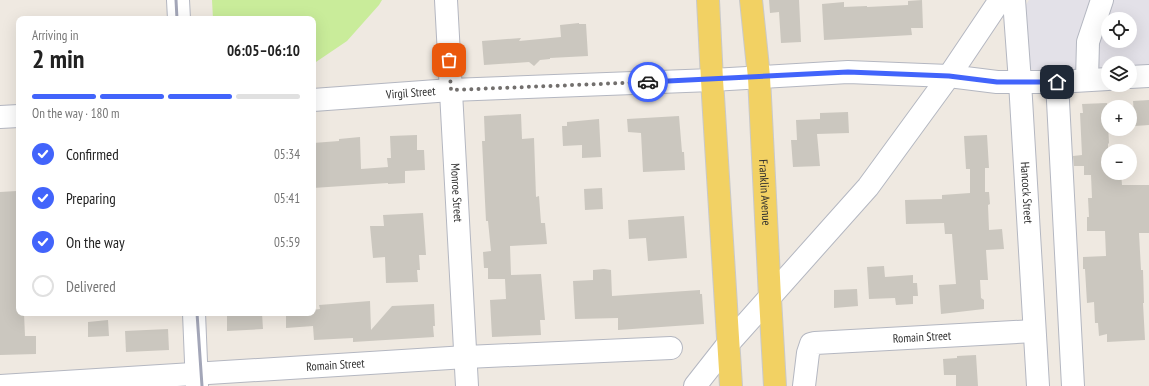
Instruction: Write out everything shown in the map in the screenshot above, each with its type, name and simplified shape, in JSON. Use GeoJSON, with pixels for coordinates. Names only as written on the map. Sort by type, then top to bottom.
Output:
{"type":"FeatureCollection","features":[{"type":"Feature","properties":{"kind":"main road"},"geometry":{"type":"LineString","coordinates":[[708,0],[731,386]]}},
{"type":"Feature","properties":{"kind":"main road","name":"Franklin Avenue"},"geometry":{"type":"LineString","coordinates":[[751,0],[759,77],[775,386]]}},
{"type":"Feature","properties":{"kind":"street"},"geometry":{"type":"LineString","coordinates":[[178,0],[179,16]]}},
{"type":"Feature","properties":{"kind":"street","name":"Monroe Street"},"geometry":{"type":"LineString","coordinates":[[446,0],[467,386]]}},
{"type":"Feature","properties":{"kind":"street"},"geometry":{"type":"LineString","coordinates":[[696,386],[728,344],[868,187],[949,76],[1000,0]]}},
{"type":"Feature","properties":{"kind":"street","name":"Hancock Street"},"geometry":{"type":"LineString","coordinates":[[1014,0],[1038,386]]}},
{"type":"Feature","properties":{"kind":"street"},"geometry":{"type":"LineString","coordinates":[[1087,80],[1088,42],[1102,0]]}},
{"type":"Feature","properties":{"kind":"street","name":"Virgil Street"},"geometry":{"type":"LineString","coordinates":[[316,100],[451,90],[712,80],[848,72],[949,76],[997,82],[1057,82],[1101,79]]}},
{"type":"Feature","properties":{"kind":"street"},"geometry":{"type":"LineString","coordinates":[[1137,77],[1149,76]]}},
{"type":"Feature","properties":{"kind":"street"},"geometry":{"type":"LineString","coordinates":[[1057,82],[1073,386]]}},
{"type":"Feature","properties":{"kind":"street"},"geometry":{"type":"LineString","coordinates":[[0,117],[16,116]]}},
{"type":"Feature","properties":{"kind":"street"},"geometry":{"type":"LineString","coordinates":[[194,316],[197,380]]}},
{"type":"Feature","properties":{"kind":"street","name":"Romain Street"},"geometry":{"type":"LineString","coordinates":[[804,386],[808,353],[811,344],[815,343],[1034,331]]}},
{"type":"Feature","properties":{"kind":"street","name":"Romain Street"},"geometry":{"type":"LineString","coordinates":[[0,386],[197,380],[466,357],[671,348]]}},
{"type":"Feature","properties":{"kind":"shaded area"},"geometry":{"type":"Polygon","coordinates":[[[1029,0],[1149,0],[1149,67],[1137,68],[1137,56],[1101,56],[1101,69],[1042,73],[1027,68],[1022,11],[1029,0]]]}},
{"type":"Feature","properties":{"kind":"green space"},"geometry":{"type":"Polygon","coordinates":[[[212,0],[382,0],[347,41],[316,62],[316,16],[213,16],[212,0]]]}},
{"type":"Feature","properties":{"kind":"building"},"geometry":{"type":"Polygon","coordinates":[[[769,0],[799,0],[801,42],[781,43],[779,12],[770,13],[769,0]]]}},
{"type":"Feature","properties":{"kind":"building"},"geometry":{"type":"Polygon","coordinates":[[[922,0],[923,28],[911,28],[912,35],[824,40],[822,4],[844,2],[844,7],[867,7],[908,5],[908,1],[922,0]]]}},
{"type":"Feature","properties":{"kind":"building"},"geometry":{"type":"Polygon","coordinates":[[[579,23],[586,24],[588,56],[550,58],[540,60],[534,66],[529,62],[484,65],[482,41],[521,38],[519,41],[561,37],[560,25],[579,23]]]}},
{"type":"Feature","properties":{"kind":"building"},"geometry":{"type":"Polygon","coordinates":[[[1149,100],[1149,125],[1137,126],[1137,101],[1149,100]]]}},
{"type":"Feature","properties":{"kind":"building"},"geometry":{"type":"Polygon","coordinates":[[[1101,103],[1101,136],[1109,136],[1109,143],[1101,144],[1101,180],[1122,180],[1122,185],[1149,185],[1149,233],[1139,233],[1141,270],[1143,270],[1145,340],[1107,342],[1107,334],[1099,336],[1098,323],[1095,323],[1094,302],[1087,303],[1083,257],[1106,256],[1105,231],[1087,231],[1087,217],[1089,217],[1088,198],[1092,198],[1091,175],[1084,175],[1084,166],[1074,166],[1073,156],[1082,155],[1080,113],[1083,113],[1082,104],[1101,103]]]}},
{"type":"Feature","properties":{"kind":"building"},"geometry":{"type":"Polygon","coordinates":[[[848,112],[849,133],[817,134],[820,166],[793,167],[791,140],[797,140],[796,120],[820,119],[820,113],[848,112]]]}},
{"type":"Feature","properties":{"kind":"building"},"geometry":{"type":"Polygon","coordinates":[[[521,114],[522,139],[534,138],[536,197],[539,196],[541,223],[545,223],[547,244],[510,246],[511,275],[541,274],[545,320],[540,320],[541,335],[492,337],[490,300],[506,299],[505,279],[488,279],[488,268],[484,268],[483,252],[491,251],[488,221],[486,221],[482,141],[485,141],[484,116],[521,114]]]}},
{"type":"Feature","properties":{"kind":"building"},"geometry":{"type":"Polygon","coordinates":[[[679,116],[685,170],[643,172],[641,133],[628,132],[627,119],[679,116]]]}},
{"type":"Feature","properties":{"kind":"building"},"geometry":{"type":"Polygon","coordinates":[[[599,119],[601,157],[582,158],[582,145],[563,146],[562,126],[567,126],[567,122],[599,119]]]}},
{"type":"Feature","properties":{"kind":"building"},"geometry":{"type":"Polygon","coordinates":[[[417,135],[417,150],[424,150],[425,170],[405,171],[405,183],[316,188],[316,143],[339,141],[339,139],[360,137],[361,169],[388,167],[387,158],[391,158],[390,136],[417,135]]]}},
{"type":"Feature","properties":{"kind":"building"},"geometry":{"type":"Polygon","coordinates":[[[987,135],[989,168],[985,168],[985,192],[989,192],[989,230],[1002,229],[1004,249],[986,250],[988,280],[980,280],[981,298],[984,300],[984,309],[941,314],[939,285],[956,284],[952,234],[945,234],[944,223],[906,224],[905,200],[942,199],[942,195],[970,193],[970,169],[966,169],[964,136],[987,135]]]}},
{"type":"Feature","properties":{"kind":"building"},"geometry":{"type":"Polygon","coordinates":[[[602,188],[603,209],[585,210],[584,189],[602,188]]]}},
{"type":"Feature","properties":{"kind":"building"},"geometry":{"type":"Polygon","coordinates":[[[16,191],[16,316],[24,316],[25,336],[36,336],[36,354],[0,355],[0,192],[16,191]]]}},
{"type":"Feature","properties":{"kind":"building"},"geometry":{"type":"Polygon","coordinates":[[[423,213],[426,255],[419,255],[420,270],[417,270],[418,282],[386,283],[385,257],[373,258],[370,226],[384,226],[383,215],[423,213]]]}},
{"type":"Feature","properties":{"kind":"building"},"geometry":{"type":"Polygon","coordinates":[[[684,216],[687,258],[648,261],[646,238],[629,239],[628,220],[684,216]]]}},
{"type":"Feature","properties":{"kind":"building"},"geometry":{"type":"Polygon","coordinates":[[[884,266],[885,277],[913,275],[913,283],[917,283],[918,296],[913,296],[913,304],[896,305],[895,298],[869,299],[867,267],[884,266]]]}},
{"type":"Feature","properties":{"kind":"building"},"geometry":{"type":"Polygon","coordinates":[[[593,270],[611,270],[612,296],[700,290],[700,294],[702,294],[704,324],[618,330],[618,318],[575,319],[573,281],[593,280],[593,270]]]}},
{"type":"Feature","properties":{"kind":"building"},"geometry":{"type":"Polygon","coordinates":[[[857,289],[858,306],[834,308],[834,290],[857,289]]]}},
{"type":"Feature","properties":{"kind":"building"},"geometry":{"type":"Polygon","coordinates":[[[370,301],[371,330],[392,306],[434,304],[434,337],[353,342],[353,338],[314,340],[313,326],[286,328],[286,316],[316,316],[316,310],[320,309],[319,305],[370,301]]]}},
{"type":"Feature","properties":{"kind":"building"},"geometry":{"type":"Polygon","coordinates":[[[227,316],[262,316],[263,329],[227,331],[227,316]]]}},
{"type":"Feature","properties":{"kind":"building"},"geometry":{"type":"Polygon","coordinates":[[[108,320],[109,336],[88,337],[88,322],[108,320]]]}},
{"type":"Feature","properties":{"kind":"building"},"geometry":{"type":"Polygon","coordinates":[[[168,329],[169,350],[126,352],[125,331],[168,329]]]}},
{"type":"Feature","properties":{"kind":"building"},"geometry":{"type":"Polygon","coordinates":[[[976,355],[978,386],[956,386],[956,375],[944,375],[943,359],[957,358],[957,356],[976,355]]]}},
{"type":"Feature","properties":{"kind":"railway"},"geometry":{"type":"LineString","coordinates":[[176,0],[177,16]]}},
{"type":"Feature","properties":{"kind":"railway"},"geometry":{"type":"LineString","coordinates":[[197,316],[202,386]]}},
{"type":"Feature","properties":{"kind":"way so far"},"geometry":{"type":"LineString","coordinates":[[449,60],[451,90],[648,82]]}},
{"type":"Feature","properties":{"kind":"route"},"geometry":{"type":"LineString","coordinates":[[648,82],[848,72],[949,76],[997,82],[1057,82]]}}]}
